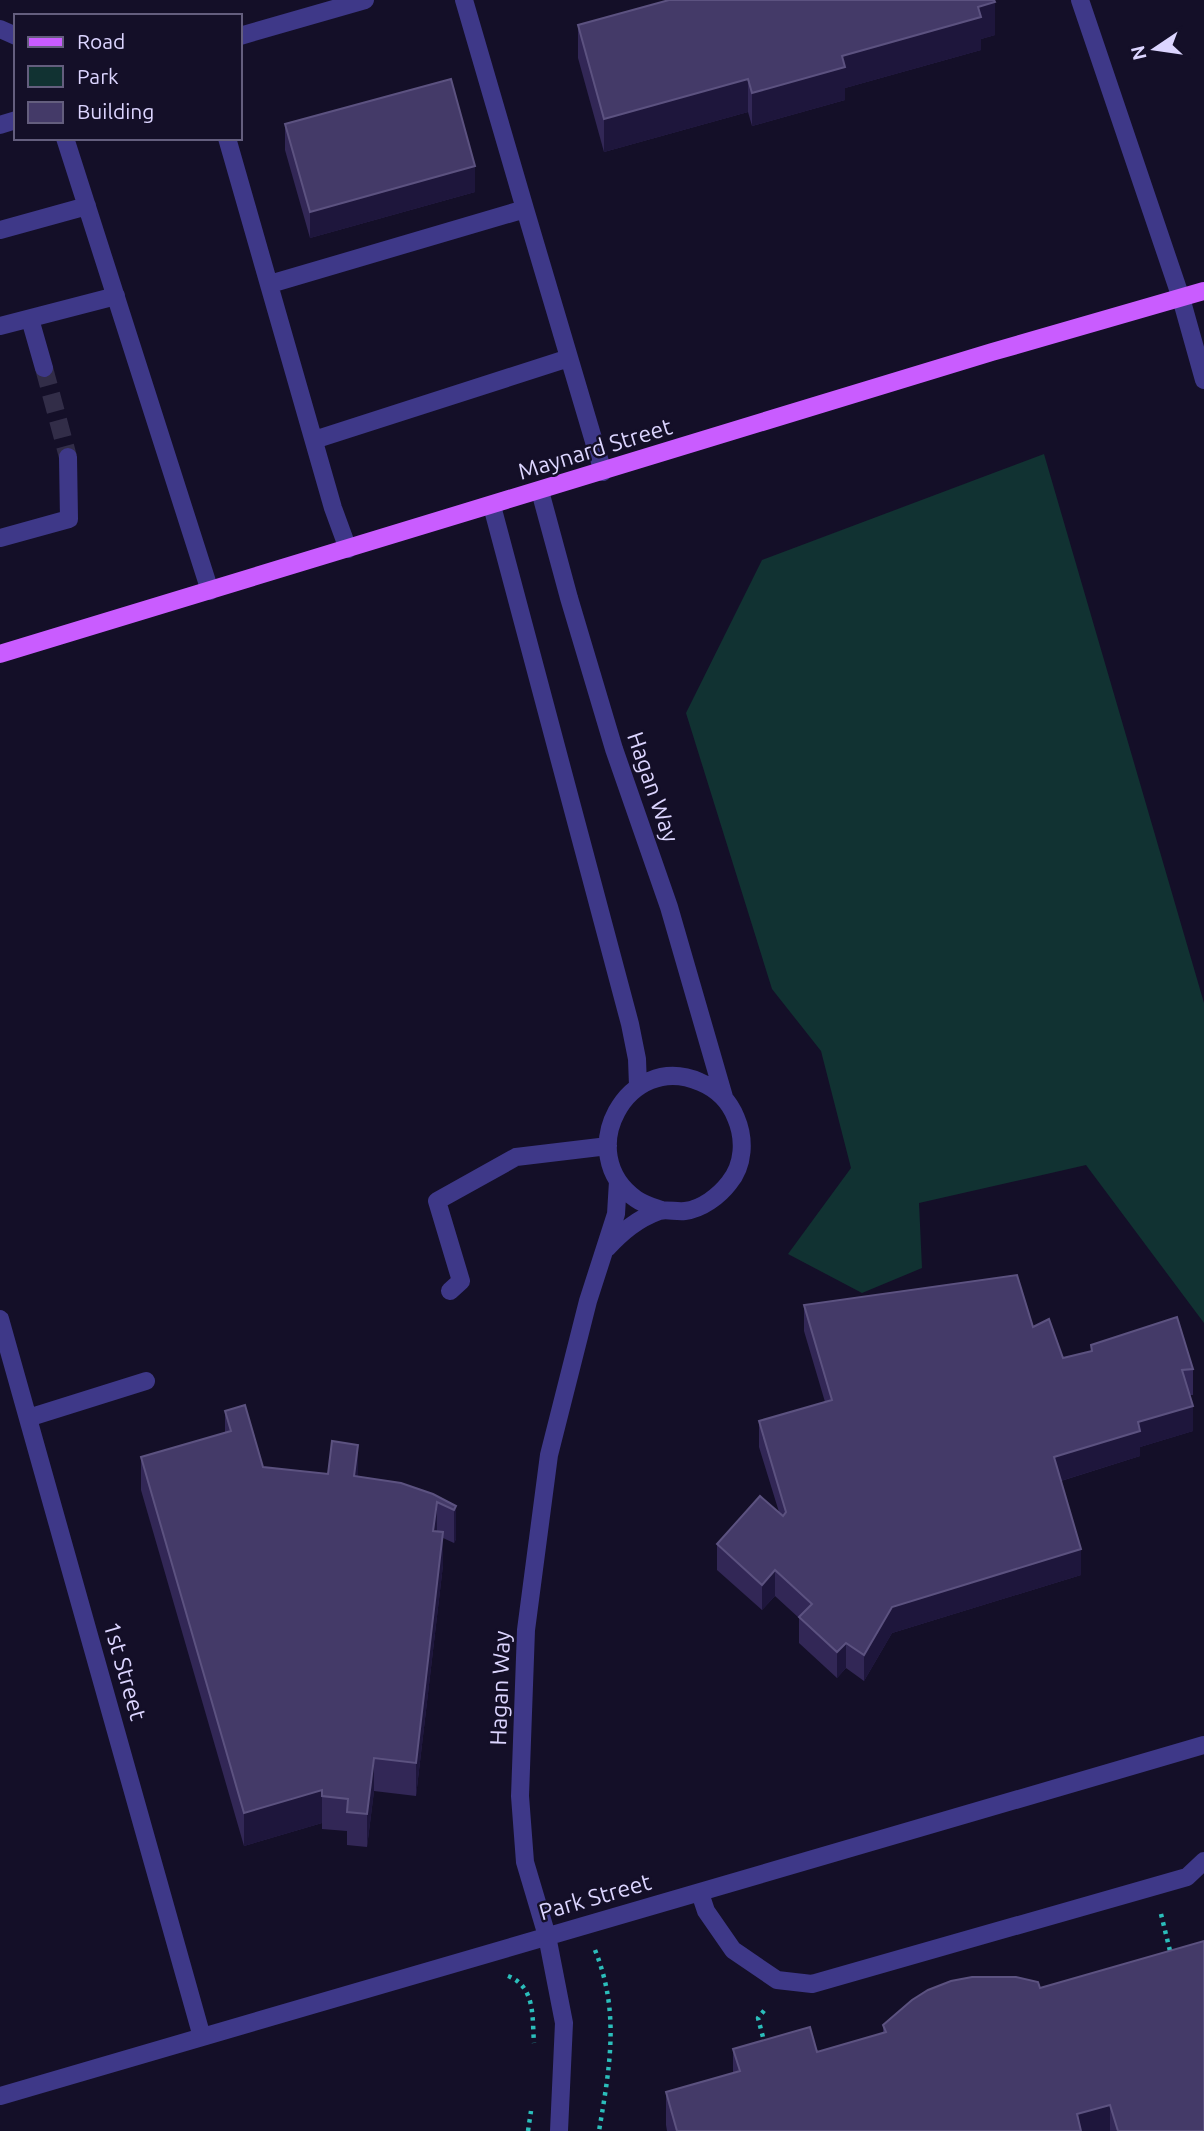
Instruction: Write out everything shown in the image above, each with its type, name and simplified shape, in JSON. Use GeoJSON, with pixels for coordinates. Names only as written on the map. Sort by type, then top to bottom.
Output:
{"type":"FeatureCollection","features":[{"type":"Feature","properties":{"kind":"main road","name":"Maynard Street"},"geometry":{"type":"LineString","coordinates":[[0,654],[992,352],[1204,291]]}},
{"type":"Feature","properties":{"kind":"street"},"geometry":{"type":"LineString","coordinates":[[242,35],[365,0]]}},
{"type":"Feature","properties":{"kind":"street"},"geometry":{"type":"LineString","coordinates":[[464,0],[603,472]]}},
{"type":"Feature","properties":{"kind":"street"},"geometry":{"type":"LineString","coordinates":[[1080,0],[1181,298],[1204,380]]}},
{"type":"Feature","properties":{"kind":"street"},"geometry":{"type":"LineString","coordinates":[[66,140],[211,591]]}},
{"type":"Feature","properties":{"kind":"street"},"geometry":{"type":"LineString","coordinates":[[228,140],[333,508],[348,549]]}},
{"type":"Feature","properties":{"kind":"street"},"geometry":{"type":"LineString","coordinates":[[0,230],[87,206]]}},
{"type":"Feature","properties":{"kind":"street"},"geometry":{"type":"LineString","coordinates":[[270,284],[525,209]]}},
{"type":"Feature","properties":{"kind":"street"},"geometry":{"type":"LineString","coordinates":[[0,326],[116,296]]}},
{"type":"Feature","properties":{"kind":"street"},"geometry":{"type":"LineString","coordinates":[[30,318],[44,368]]}},
{"type":"Feature","properties":{"kind":"street"},"geometry":{"type":"LineString","coordinates":[[314,440],[569,358]]}},
{"type":"Feature","properties":{"kind":"street"},"geometry":{"type":"LineString","coordinates":[[0,538],[69,519],[68,457]]}},
{"type":"Feature","properties":{"kind":"street","name":"Hagan Way"},"geometry":{"type":"LineString","coordinates":[[540,491],[614,750],[669,907],[724,1097],[732,1107],[742,1131],[741,1158],[730,1182],[712,1201],[687,1211],[661,1210],[626,1227],[605,1250]]}},
{"type":"Feature","properties":{"kind":"street"},"geometry":{"type":"LineString","coordinates":[[492,506],[631,1024],[638,1086],[663,1076],[689,1077],[713,1087],[724,1097]]}},
{"type":"Feature","properties":{"kind":"street","name":"Hagan Way"},"geometry":{"type":"LineString","coordinates":[[559,2131],[564,2023],[547,1936],[525,1862],[520,1797],[526,1630],[549,1455],[588,1301],[616,1214],[618,1181],[608,1156],[608,1129],[619,1105],[638,1086]]}},
{"type":"Feature","properties":{"kind":"street"},"geometry":{"type":"LineString","coordinates":[[450,1290],[461,1281],[437,1201],[516,1157],[608,1146]]}},
{"type":"Feature","properties":{"kind":"street"},"geometry":{"type":"LineString","coordinates":[[618,1181],[636,1199],[661,1210]]}},
{"type":"Feature","properties":{"kind":"street","name":"1st Street"},"geometry":{"type":"LineString","coordinates":[[0,1318],[202,2037]]}},
{"type":"Feature","properties":{"kind":"street"},"geometry":{"type":"LineString","coordinates":[[28,1418],[146,1381]]}},
{"type":"Feature","properties":{"kind":"street","name":"Park Street"},"geometry":{"type":"LineString","coordinates":[[0,2096],[1204,1745]]}},
{"type":"Feature","properties":{"kind":"street"},"geometry":{"type":"LineString","coordinates":[[700,1893],[706,1911],[733,1950],[777,1980],[812,1983],[1187,1877],[1204,1861]]}},
{"type":"Feature","properties":{"kind":"path"},"geometry":{"type":"LineString","coordinates":[[1161,1914],[1172,1961]]}},
{"type":"Feature","properties":{"kind":"path"},"geometry":{"type":"LineString","coordinates":[[594,1945],[605,1975],[612,2020],[607,2083],[599,2131]]}},
{"type":"Feature","properties":{"kind":"path"},"geometry":{"type":"LineString","coordinates":[[511,1977],[522,1982],[530,2000],[534,2046]]}},
{"type":"Feature","properties":{"kind":"path"},"geometry":{"type":"LineString","coordinates":[[766,2007],[758,2018],[766,2051]]}},
{"type":"Feature","properties":{"kind":"path"},"geometry":{"type":"LineString","coordinates":[[528,2131],[532,2107]]}},
{"type":"Feature","properties":{"kind":"green space"},"geometry":{"type":"Polygon","coordinates":[[[1044,454],[1204,1003],[1204,1323],[1086,1165],[919,1203],[922,1268],[862,1293],[788,1254],[851,1168],[821,1051],[772,989],[686,713],[762,560],[1044,454]]]}},
{"type":"Feature","properties":{"kind":"building"},"geometry":{"type":"Polygon","coordinates":[[[669,0],[995,2],[978,7],[981,17],[842,56],[845,67],[752,93],[748,79],[604,119],[578,25],[669,0]]]}},
{"type":"Feature","properties":{"kind":"building"},"geometry":{"type":"Polygon","coordinates":[[[451,79],[475,166],[310,212],[285,124],[451,79]]]}},
{"type":"Feature","properties":{"kind":"building"},"geometry":{"type":"Polygon","coordinates":[[[1017,1275],[1033,1327],[1049,1319],[1063,1358],[1092,1351],[1091,1345],[1177,1317],[1193,1369],[1182,1370],[1193,1406],[1138,1422],[1140,1431],[1054,1457],[1081,1549],[892,1607],[864,1655],[846,1643],[837,1652],[799,1617],[812,1604],[775,1570],[762,1585],[717,1544],[760,1496],[783,1516],[786,1512],[759,1421],[832,1400],[804,1305],[1017,1275]]]}},
{"type":"Feature","properties":{"kind":"building"},"geometry":{"type":"Polygon","coordinates":[[[245,1405],[263,1467],[328,1474],[332,1441],[358,1445],[354,1476],[401,1483],[433,1494],[456,1506],[454,1510],[437,1502],[433,1531],[443,1532],[416,1763],[374,1758],[367,1814],[347,1812],[348,1799],[322,1796],[322,1790],[244,1813],[141,1457],[231,1431],[225,1411],[245,1405]]]}},
{"type":"Feature","properties":{"kind":"building"},"geometry":{"type":"Polygon","coordinates":[[[1204,1941],[1204,2131],[1118,2131],[1110,2105],[1077,2114],[1081,2131],[677,2131],[666,2092],[740,2071],[733,2049],[810,2027],[817,2052],[886,2032],[883,2025],[912,2000],[951,1981],[972,1977],[1016,1977],[1038,1982],[1040,1988],[1204,1941]]]}},
{"type":"Feature","properties":{"kind":"tunnel"},"geometry":{"type":"LineString","coordinates":[[44,368],[68,457]]}}]}
